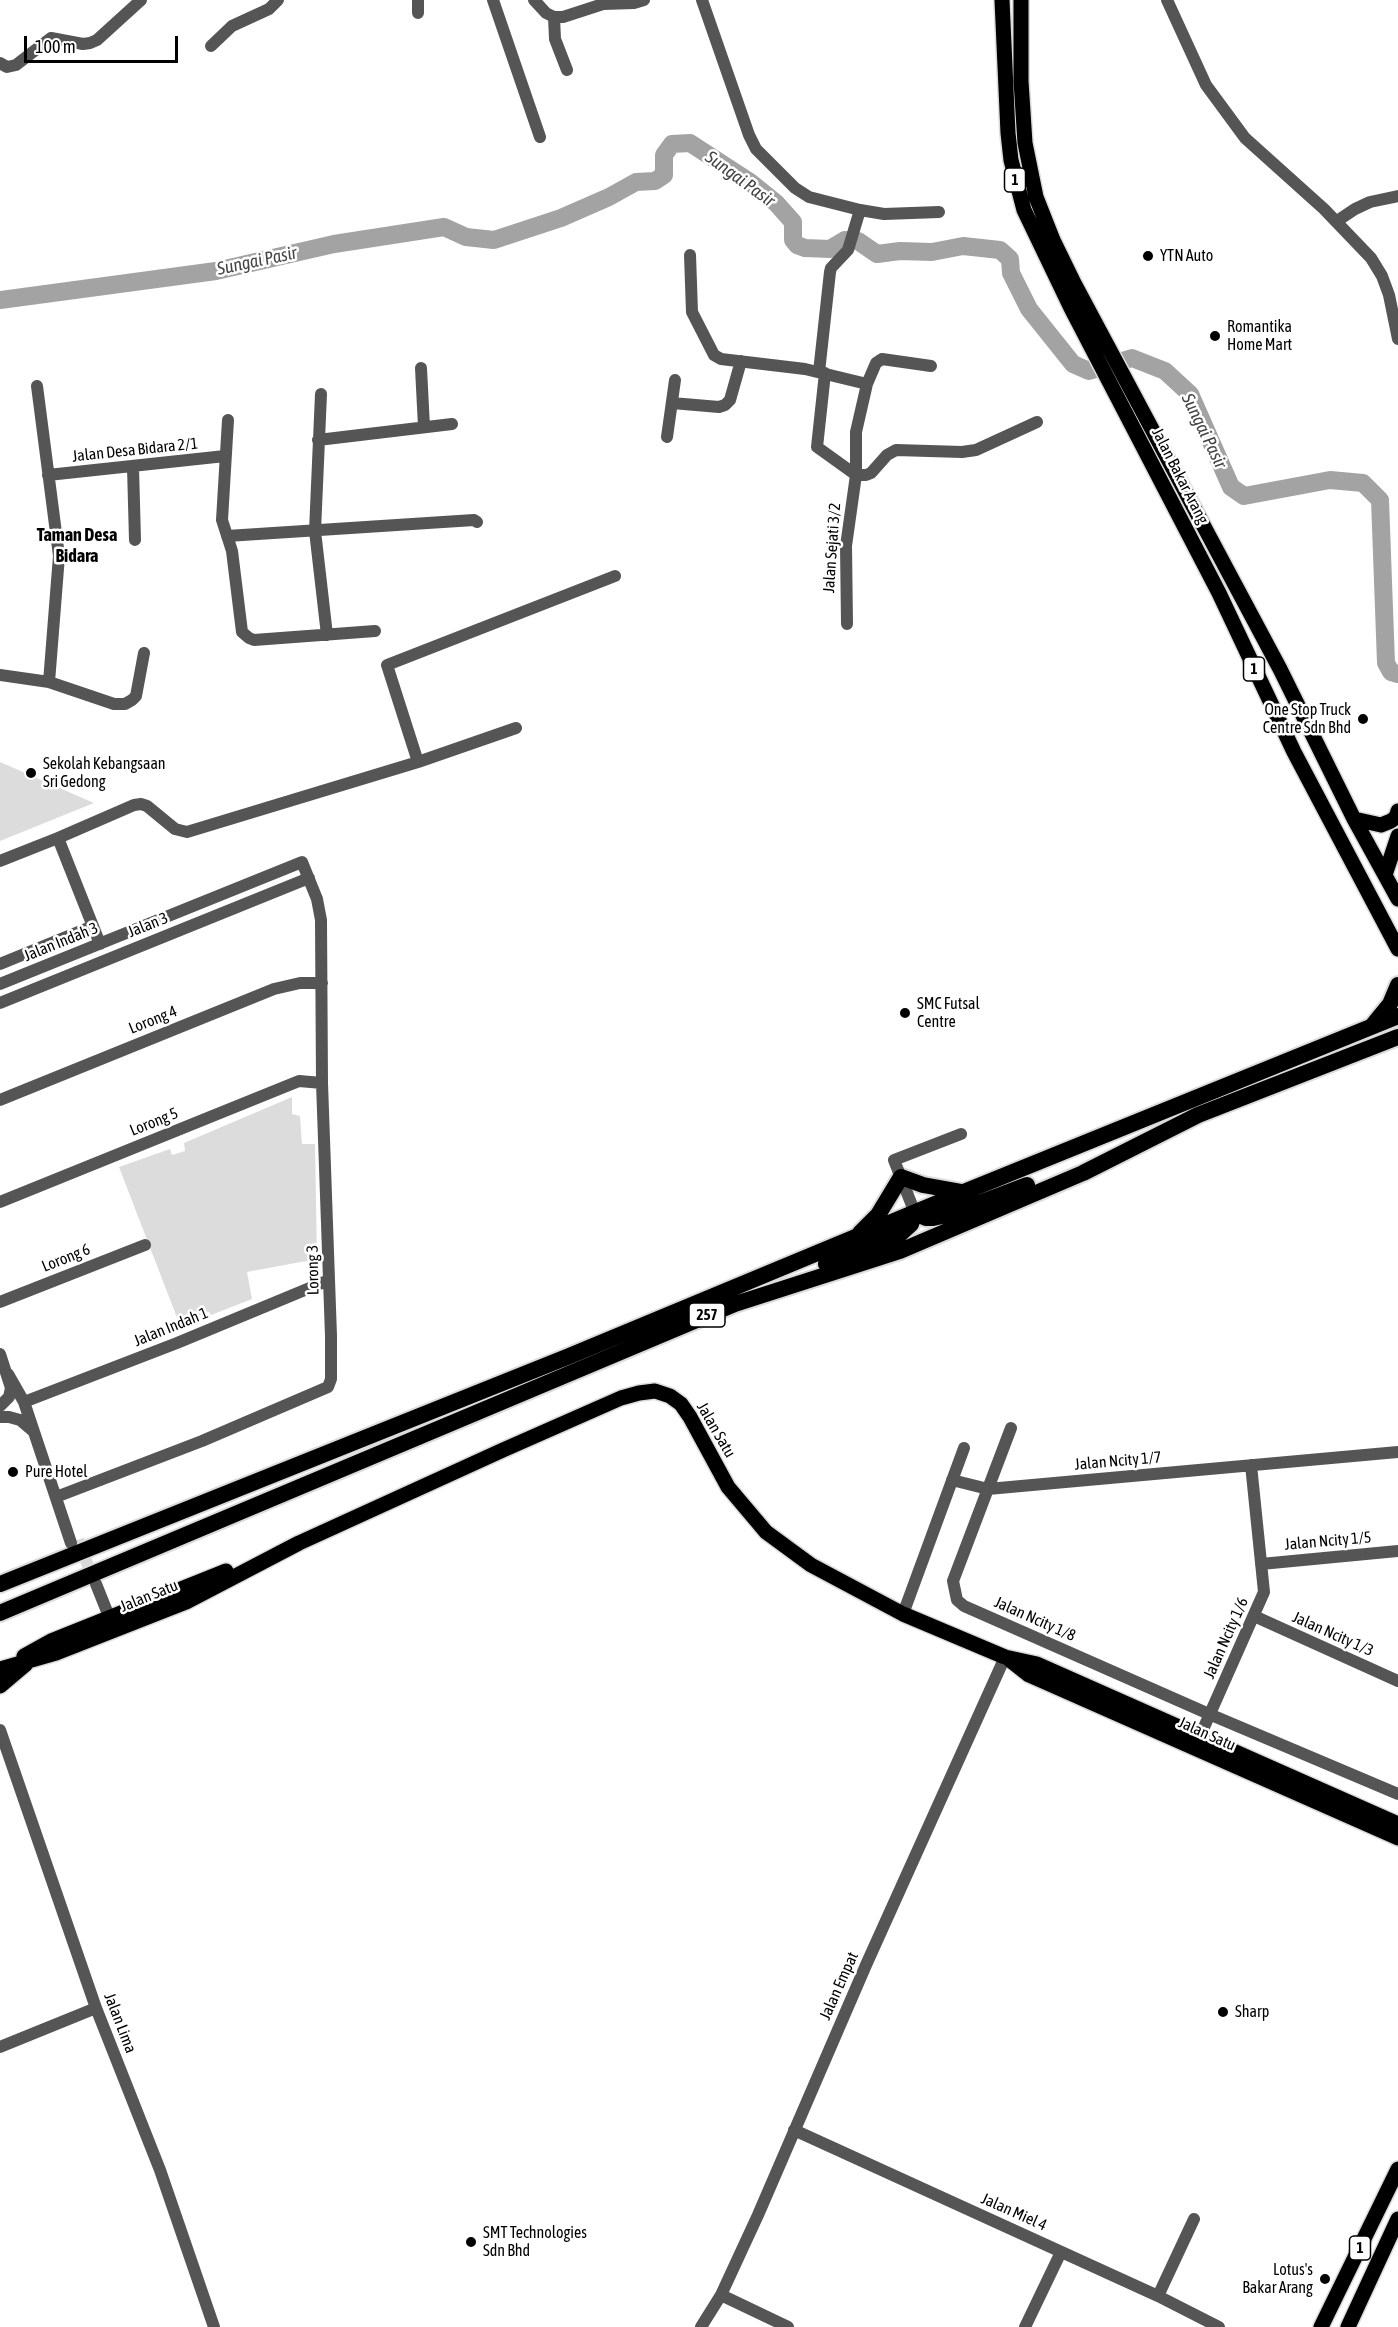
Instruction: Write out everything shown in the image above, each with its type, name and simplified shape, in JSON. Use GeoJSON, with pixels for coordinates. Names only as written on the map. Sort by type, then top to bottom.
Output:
{"type":"FeatureCollection","features":[{"type":"Feature","properties":{"kind":"highway"},"geometry":{"type":"LineString","coordinates":[[1369,1028],[1390,1004],[1398,985]]}},
{"type":"Feature","properties":{"kind":"highway","name":"257"},"geometry":{"type":"LineString","coordinates":[[0,1584],[567,1357],[964,1192],[1398,1016]]}},
{"type":"Feature","properties":{"kind":"highway","name":"257"},"geometry":{"type":"LineString","coordinates":[[0,1613],[735,1304],[900,1251],[1083,1173],[1198,1115],[1398,1037]]}},
{"type":"Feature","properties":{"kind":"highway"},"geometry":{"type":"LineString","coordinates":[[1377,1046],[1398,1045]]}},
{"type":"Feature","properties":{"kind":"highway"},"geometry":{"type":"LineString","coordinates":[[735,1304],[772,1285],[899,1235],[911,1224],[915,1213],[926,1218],[942,1216],[1026,1185],[1083,1173]]}},
{"type":"Feature","properties":{"kind":"highway"},"geometry":{"type":"LineString","coordinates":[[856,1238],[878,1215],[901,1176],[923,1185],[964,1192]]}},
{"type":"Feature","properties":{"kind":"highway"},"geometry":{"type":"LineString","coordinates":[[0,1604],[40,1596]]}},
{"type":"Feature","properties":{"kind":"main road","name":"Jalan Bakar Arang"},"geometry":{"type":"LineString","coordinates":[[1002,0],[1008,133],[1018,191],[1035,235],[1097,341],[1280,669],[1353,819],[1398,899]]}},
{"type":"Feature","properties":{"kind":"main road","name":"Jalan Bakar Arang"},"geometry":{"type":"LineString","coordinates":[[1021,0],[1021,81],[1025,143],[1034,188],[1053,240],[1097,341]]}},
{"type":"Feature","properties":{"kind":"main road","name":"Jalan Bakar Arang"},"geometry":{"type":"LineString","coordinates":[[1120,383],[1294,752],[1398,949]]}},
{"type":"Feature","properties":{"kind":"main road"},"geometry":{"type":"LineString","coordinates":[[1353,819],[1382,825],[1396,817],[1398,812]]}},
{"type":"Feature","properties":{"kind":"main road"},"geometry":{"type":"LineString","coordinates":[[1385,875],[1398,836]]}},
{"type":"Feature","properties":{"kind":"main road","name":"Jalan Satu"},"geometry":{"type":"LineString","coordinates":[[3,1668],[51,1641],[186,1602],[299,1543],[621,1398],[655,1391],[670,1396],[681,1404],[729,1487],[766,1532],[811,1565],[903,1614],[1005,1657],[1037,1664],[1398,1838]]}},
{"type":"Feature","properties":{"kind":"main road","name":"Jalan Satu"},"geometry":{"type":"LineString","coordinates":[[3,1668],[56,1653],[108,1625]]}},
{"type":"Feature","properties":{"kind":"main road"},"geometry":{"type":"LineString","coordinates":[[0,1686],[31,1660]]}},
{"type":"Feature","properties":{"kind":"main road","name":"Jalan Satu"},"geometry":{"type":"LineString","coordinates":[[1198,1742],[1398,1824]]}},
{"type":"Feature","properties":{"kind":"main road","name":"1"},"geometry":{"type":"LineString","coordinates":[[1321,2327],[1398,2169]]}},
{"type":"Feature","properties":{"kind":"main road","name":"1"},"geometry":{"type":"LineString","coordinates":[[1348,2327],[1398,2219]]}},
{"type":"Feature","properties":{"kind":"street"},"geometry":{"type":"LineString","coordinates":[[0,63],[7,67],[16,65],[51,38],[83,44],[97,40],[141,0]]}},
{"type":"Feature","properties":{"kind":"street"},"geometry":{"type":"LineString","coordinates":[[211,46],[232,26],[269,9],[278,0]]}},
{"type":"Feature","properties":{"kind":"street"},"geometry":{"type":"LineString","coordinates":[[418,0],[418,13]]}},
{"type":"Feature","properties":{"kind":"street"},"geometry":{"type":"LineString","coordinates":[[493,0],[540,137]]}},
{"type":"Feature","properties":{"kind":"street"},"geometry":{"type":"LineString","coordinates":[[534,0],[546,13],[554,17],[563,17],[603,4],[634,3],[644,0]]}},
{"type":"Feature","properties":{"kind":"street"},"geometry":{"type":"LineString","coordinates":[[702,0],[739,108],[756,149],[795,188],[809,197],[860,210],[884,214],[939,212]]}},
{"type":"Feature","properties":{"kind":"street"},"geometry":{"type":"LineString","coordinates":[[1167,0],[1206,86],[1245,138],[1337,221],[1371,258],[1382,276],[1395,318],[1398,339]]}},
{"type":"Feature","properties":{"kind":"street"},"geometry":{"type":"LineString","coordinates":[[554,17],[555,39],[567,70]]}},
{"type":"Feature","properties":{"kind":"street"},"geometry":{"type":"LineString","coordinates":[[1337,221],[1370,202],[1398,196]]}},
{"type":"Feature","properties":{"kind":"street"},"geometry":{"type":"LineString","coordinates":[[860,210],[848,250],[830,272],[817,447],[856,475],[866,475],[871,473],[887,455],[896,450],[962,452],[976,450],[1037,422]]}},
{"type":"Feature","properties":{"kind":"street"},"geometry":{"type":"LineString","coordinates":[[690,255],[690,304],[694,319],[714,355],[721,359],[822,373],[867,384]]}},
{"type":"Feature","properties":{"kind":"street","name":"Jalan Sejati 3/2"},"geometry":{"type":"LineString","coordinates":[[847,624],[846,546],[856,475],[856,432],[867,384],[876,363],[882,359],[932,366]]}},
{"type":"Feature","properties":{"kind":"street"},"geometry":{"type":"LineString","coordinates":[[672,403],[718,407],[725,405],[730,400],[741,362]]}},
{"type":"Feature","properties":{"kind":"street"},"geometry":{"type":"LineString","coordinates":[[421,368],[424,427]]}},
{"type":"Feature","properties":{"kind":"street"},"geometry":{"type":"LineString","coordinates":[[667,437],[675,380]]}},
{"type":"Feature","properties":{"kind":"street"},"geometry":{"type":"LineString","coordinates":[[37,386],[59,556],[49,682]]}},
{"type":"Feature","properties":{"kind":"street"},"geometry":{"type":"LineString","coordinates":[[321,394],[315,531],[327,635]]}},
{"type":"Feature","properties":{"kind":"street"},"geometry":{"type":"LineString","coordinates":[[228,420],[222,520],[232,551],[241,629],[244,635],[254,640],[375,631]]}},
{"type":"Feature","properties":{"kind":"street"},"geometry":{"type":"LineString","coordinates":[[318,440],[452,424]]}},
{"type":"Feature","properties":{"kind":"street","name":"Jalan Desa Bidara 2/1"},"geometry":{"type":"LineString","coordinates":[[48,475],[225,456]]}},
{"type":"Feature","properties":{"kind":"street"},"geometry":{"type":"LineString","coordinates":[[133,467],[135,540]]}},
{"type":"Feature","properties":{"kind":"street"},"geometry":{"type":"LineString","coordinates":[[227,536],[474,520],[477,522]]}},
{"type":"Feature","properties":{"kind":"street"},"geometry":{"type":"LineString","coordinates":[[418,762],[387,665],[615,576]]}},
{"type":"Feature","properties":{"kind":"street"},"geometry":{"type":"LineString","coordinates":[[0,675],[49,682],[114,704],[124,704],[136,696],[144,653]]}},
{"type":"Feature","properties":{"kind":"street"},"geometry":{"type":"LineString","coordinates":[[0,861],[134,805],[147,806],[176,829],[187,832],[418,762],[516,728]]}},
{"type":"Feature","properties":{"kind":"street"},"geometry":{"type":"LineString","coordinates":[[58,838],[100,944]]}},
{"type":"Feature","properties":{"kind":"street","name":"Lorong 3"},"geometry":{"type":"LineString","coordinates":[[56,1498],[202,1442],[328,1387],[332,1368],[322,1083],[321,920],[302,862]]}},
{"type":"Feature","properties":{"kind":"street","name":"Jalan Indah 3"},"geometry":{"type":"LineString","coordinates":[[0,984],[302,862]]}},
{"type":"Feature","properties":{"kind":"street","name":"Jalan 3"},"geometry":{"type":"LineString","coordinates":[[0,1003],[309,878]]}},
{"type":"Feature","properties":{"kind":"street"},"geometry":{"type":"LineString","coordinates":[[0,964],[93,926]]}},
{"type":"Feature","properties":{"kind":"street","name":"Lorong 4"},"geometry":{"type":"LineString","coordinates":[[0,1100],[274,989],[300,982],[322,983]]}},
{"type":"Feature","properties":{"kind":"street","name":"Lorong 5"},"geometry":{"type":"LineString","coordinates":[[0,1202],[299,1081],[322,1083]]}},
{"type":"Feature","properties":{"kind":"street"},"geometry":{"type":"LineString","coordinates":[[915,1213],[894,1160],[961,1134]]}},
{"type":"Feature","properties":{"kind":"street","name":"Lorong 6"},"geometry":{"type":"LineString","coordinates":[[0,1302],[145,1245]]}},
{"type":"Feature","properties":{"kind":"street","name":"Jalan Indah 1"},"geometry":{"type":"LineString","coordinates":[[24,1402],[177,1343],[329,1280]]}},
{"type":"Feature","properties":{"kind":"street"},"geometry":{"type":"LineString","coordinates":[[0,1354],[24,1402],[56,1498],[74,1541]]}},
{"type":"Feature","properties":{"kind":"street"},"geometry":{"type":"LineString","coordinates":[[1,1409],[10,1393],[8,1374]]}},
{"type":"Feature","properties":{"kind":"street"},"geometry":{"type":"LineString","coordinates":[[1,1409],[20,1407],[34,1432]]}},
{"type":"Feature","properties":{"kind":"street"},"geometry":{"type":"LineString","coordinates":[[988,1489],[1011,1428]]}},
{"type":"Feature","properties":{"kind":"street"},"geometry":{"type":"LineString","coordinates":[[903,1614],[964,1448]]}},
{"type":"Feature","properties":{"kind":"street","name":"Jalan Ncity 1/7"},"geometry":{"type":"LineString","coordinates":[[952,1480],[988,1489],[1398,1452]]}},
{"type":"Feature","properties":{"kind":"street","name":"Jalan Ncity 1/6"},"geometry":{"type":"LineString","coordinates":[[1198,1742],[1264,1592],[1251,1465]]}},
{"type":"Feature","properties":{"kind":"street","name":"Jalan Ncity 1/8"},"geometry":{"type":"LineString","coordinates":[[988,1489],[953,1581],[957,1600],[964,1606],[1209,1714]]}},
{"type":"Feature","properties":{"kind":"street","name":"Jalan Ncity 1/5"},"geometry":{"type":"LineString","coordinates":[[1261,1564],[1398,1551]]}},
{"type":"Feature","properties":{"kind":"street"},"geometry":{"type":"LineString","coordinates":[[92,1585],[108,1625]]}},
{"type":"Feature","properties":{"kind":"street","name":"Jalan Ncity 1/3"},"geometry":{"type":"LineString","coordinates":[[1254,1616],[1398,1681]]}},
{"type":"Feature","properties":{"kind":"street","name":"Jalan Empat"},"geometry":{"type":"LineString","coordinates":[[701,2327],[721,2295],[1005,1657]]}},
{"type":"Feature","properties":{"kind":"street"},"geometry":{"type":"LineString","coordinates":[[1209,1714],[1398,1793]]}},
{"type":"Feature","properties":{"kind":"street","name":"Jalan Lima"},"geometry":{"type":"LineString","coordinates":[[0,1730],[96,2008],[160,2170],[214,2327]]}},
{"type":"Feature","properties":{"kind":"street"},"geometry":{"type":"LineString","coordinates":[[0,2047],[96,2008]]}},
{"type":"Feature","properties":{"kind":"street","name":"Jalan Miel 4"},"geometry":{"type":"LineString","coordinates":[[794,2130],[1158,2296],[1220,2327]]}},
{"type":"Feature","properties":{"kind":"street"},"geometry":{"type":"LineString","coordinates":[[1158,2296],[1194,2219]]}},
{"type":"Feature","properties":{"kind":"street"},"geometry":{"type":"LineString","coordinates":[[1025,2327],[1061,2252]]}},
{"type":"Feature","properties":{"kind":"street"},"geometry":{"type":"LineString","coordinates":[[721,2295],[789,2327]]}},
{"type":"Feature","properties":{"kind":"shaded area"},"geometry":{"type":"Polygon","coordinates":[[[0,762],[94,803],[0,841],[0,762]]]}},
{"type":"Feature","properties":{"kind":"shaded area"},"geometry":{"type":"Polygon","coordinates":[[[292,1097],[292,1114],[300,1116],[302,1144],[315,1144],[317,1259],[247,1272],[252,1299],[211,1315],[209,1312],[193,1317],[195,1323],[181,1328],[119,1167],[170,1149],[172,1155],[185,1151],[184,1143],[292,1097]]]}},
{"type":"Feature","properties":{"kind":"waterway","name":"Sungai Pasir"},"geometry":{"type":"LineString","coordinates":[[0,300],[216,271],[334,244],[444,227],[466,237],[494,240],[561,218],[609,197],[636,182],[655,181],[664,175],[664,155],[672,144],[690,143],[750,182],[776,203],[793,222],[793,240],[797,245],[805,248],[830,249],[845,240],[858,241],[877,254],[900,251],[932,252],[963,246],[1000,250],[1010,259],[1011,273],[1029,309],[1073,364],[1089,371],[1132,358],[1165,371],[1190,394],[1231,487],[1244,496],[1330,480],[1363,483],[1380,500],[1386,663],[1391,672],[1398,674]]}},
{"type":"Feature","properties":{"kind":"tunnel"},"geometry":{"type":"LineString","coordinates":[[78,1540],[94,1581]]}},
{"type":"Feature","properties":{"kind":"place","name":"YTN Auto"},"geometry":{"type":"Point","coordinates":[1148,256]}},
{"type":"Feature","properties":{"kind":"place","name":"Romantika Home Mart"},"geometry":{"type":"Point","coordinates":[1215,336]}},
{"type":"Feature","properties":{"kind":"place","name":"One Stop Truck Centre Sdn Bhd"},"geometry":{"type":"Point","coordinates":[1363,719]}},
{"type":"Feature","properties":{"kind":"place","name":"Sekolah Kebangsaan Sri Gedong"},"geometry":{"type":"Point","coordinates":[31,773]}},
{"type":"Feature","properties":{"kind":"place","name":"SMC Futsal Centre"},"geometry":{"type":"Point","coordinates":[905,1013]}},
{"type":"Feature","properties":{"kind":"place","name":"Pure Hotel"},"geometry":{"type":"Point","coordinates":[13,1472]}},
{"type":"Feature","properties":{"kind":"place","name":"Sharp"},"geometry":{"type":"Point","coordinates":[1223,2012]}},
{"type":"Feature","properties":{"kind":"place","name":"SMT Technologies Sdn Bhd"},"geometry":{"type":"Point","coordinates":[471,2242]}},
{"type":"Feature","properties":{"kind":"place","name":"Lotus's Bakar Arang"},"geometry":{"type":"Point","coordinates":[1325,2279]}},
{"type":"Feature","properties":{"kind":"district","name":"Taman Desa Bidara"},"geometry":{"type":"Point","coordinates":[77,545]}}]}
